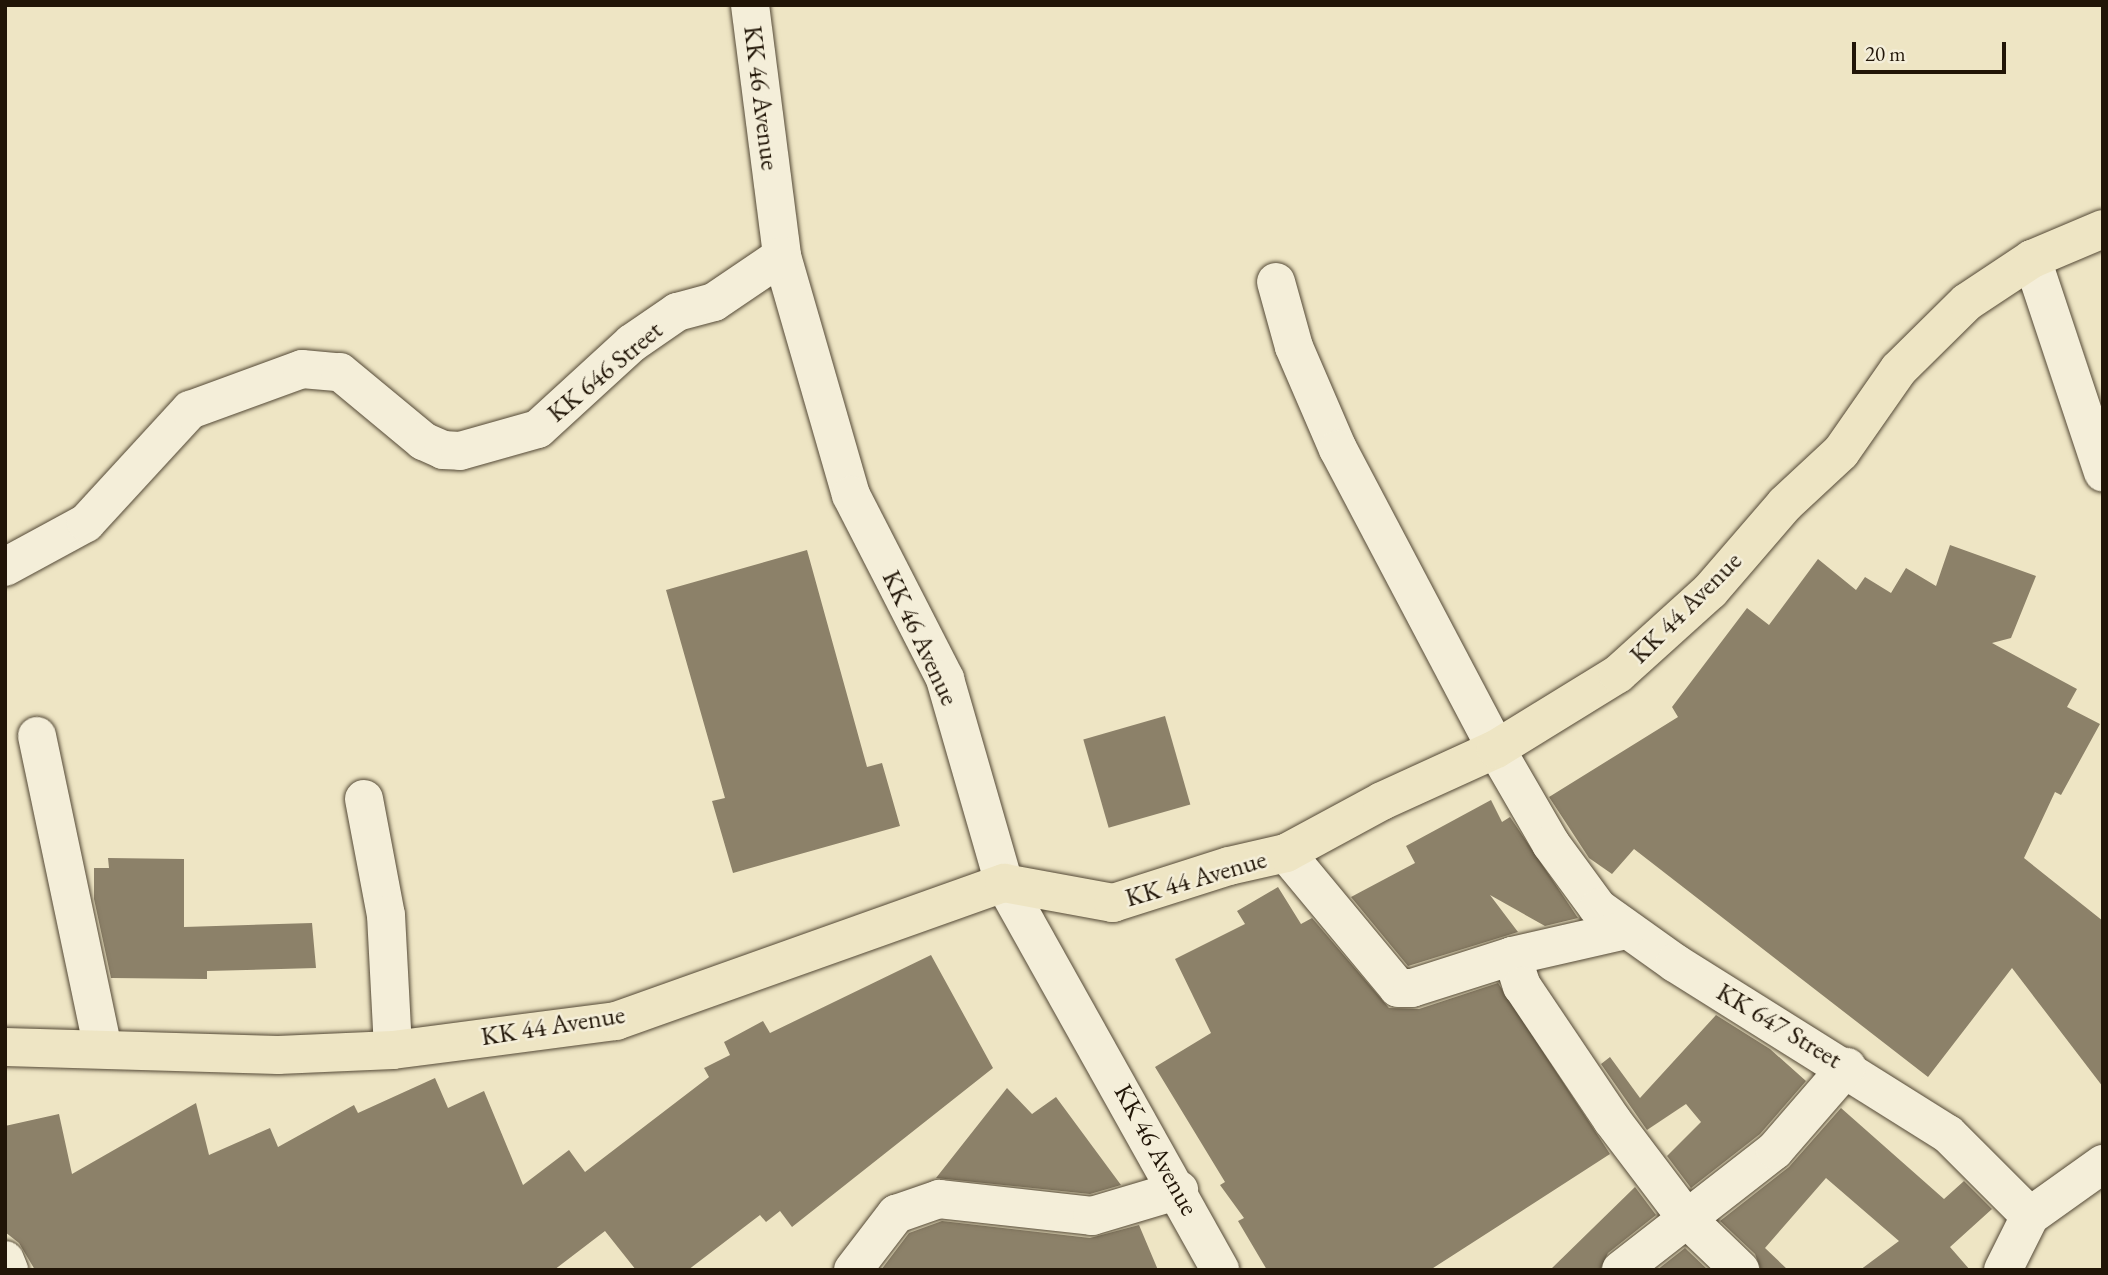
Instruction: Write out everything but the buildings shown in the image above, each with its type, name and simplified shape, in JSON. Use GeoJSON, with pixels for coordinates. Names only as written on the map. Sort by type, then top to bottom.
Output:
{"type":"FeatureCollection","features":[{"type":"Feature","properties":{"kind":"main road","name":"KK 44 Avenue"},"geometry":{"type":"LineString","coordinates":[[5,1047],[103,1048],[132,1053],[278,1055],[393,1050],[616,1021],[1004,883],[1113,902],[1229,866],[1286,853],[1382,802],[1496,749],[1618,674],[1710,591],[1785,504],[1841,452],[1899,369],[1968,303],[2032,259],[2103,229]]}},
{"type":"Feature","properties":{"kind":"street","name":"KK 46 Avenue"},"geometry":{"type":"LineString","coordinates":[[750,5],[782,256],[851,495],[945,679],[1004,883],[1179,1190],[1220,1270]]}},
{"type":"Feature","properties":{"kind":"street","name":"KK 646 Street"},"geometry":{"type":"LineString","coordinates":[[5,566],[86,523],[190,410],[302,369],[340,372],[423,441],[443,450],[460,451],[538,429],[632,343],[677,312],[714,302],[782,256]]}},
{"type":"Feature","properties":{"kind":"street"},"geometry":{"type":"LineString","coordinates":[[2032,259],[2103,473]]}},
{"type":"Feature","properties":{"kind":"street","name":"KK 647 Street"},"geometry":{"type":"LineString","coordinates":[[1276,282],[1294,347],[1338,449],[1496,749],[1551,844],[1598,908],[1626,930],[1847,1067],[1948,1134],[2031,1216]]}},
{"type":"Feature","properties":{"kind":"street"},"geometry":{"type":"LineString","coordinates":[[37,736],[103,1048]]}},
{"type":"Feature","properties":{"kind":"street"},"geometry":{"type":"LineString","coordinates":[[364,799],[386,915],[393,1050]]}},
{"type":"Feature","properties":{"kind":"street"},"geometry":{"type":"LineString","coordinates":[[1286,853],[1398,988],[1412,988],[1512,956],[1626,930]]}},
{"type":"Feature","properties":{"kind":"street"},"geometry":{"type":"LineString","coordinates":[[1512,956],[1522,986],[1612,1120],[1687,1219],[1740,1270]]}},
{"type":"Feature","properties":{"kind":"street"},"geometry":{"type":"LineString","coordinates":[[1621,1270],[1775,1150],[1847,1067]]}},
{"type":"Feature","properties":{"kind":"street"},"geometry":{"type":"LineString","coordinates":[[2003,1270],[2031,1216],[2103,1164]]}},
{"type":"Feature","properties":{"kind":"street"},"geometry":{"type":"LineString","coordinates":[[853,1270],[896,1214],[939,1199],[1092,1216],[1179,1190]]}},
{"type":"Feature","properties":{"kind":"street"},"geometry":{"type":"LineString","coordinates":[[5,1260],[9,1270]]}}]}
